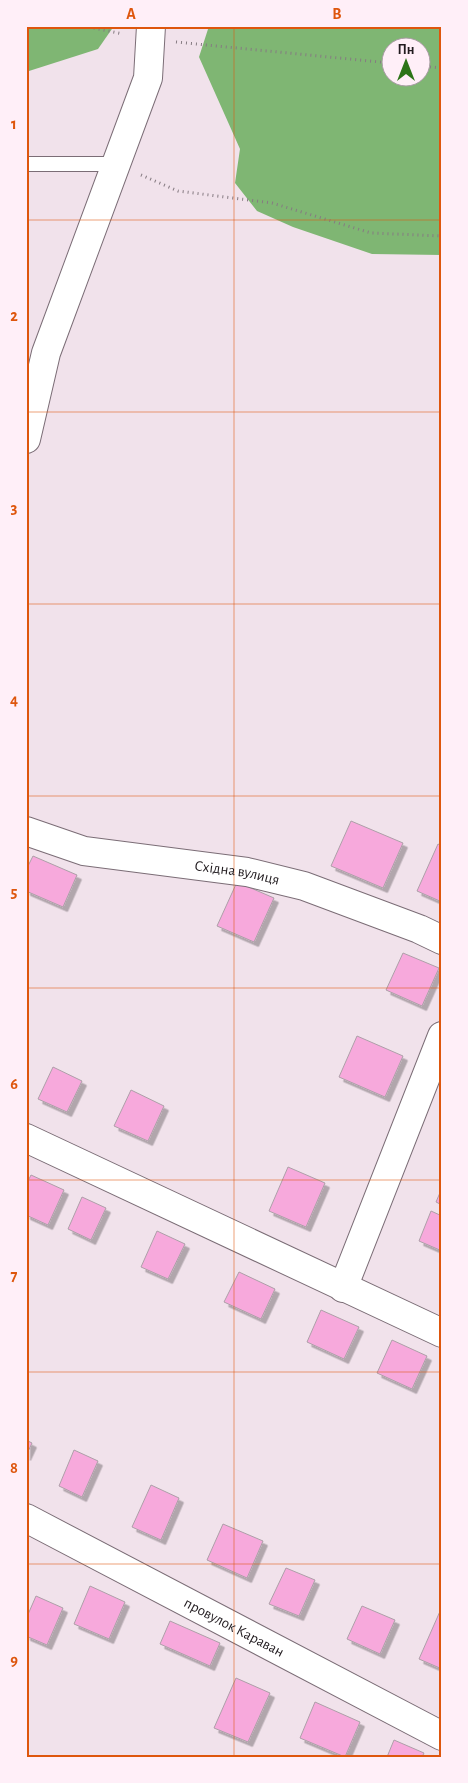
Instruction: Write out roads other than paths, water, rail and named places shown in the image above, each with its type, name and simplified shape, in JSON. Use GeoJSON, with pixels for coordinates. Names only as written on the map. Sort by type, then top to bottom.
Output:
{"type":"FeatureCollection","features":[{"type":"Feature","properties":{"kind":"street"},"geometry":{"type":"LineString","coordinates":[[26,440],[46,353],[148,78],[151,33]]}},
{"type":"Feature","properties":{"kind":"street","name":"Східна вулиця"},"geometry":{"type":"LineString","coordinates":[[26,831],[84,851],[247,872],[304,886],[418,928],[442,940]]}},
{"type":"Feature","properties":{"kind":"street"},"geometry":{"type":"LineString","coordinates":[[343,1288],[442,1036]]}},
{"type":"Feature","properties":{"kind":"street"},"geometry":{"type":"LineString","coordinates":[[26,1138],[343,1288],[442,1332]]}},
{"type":"Feature","properties":{"kind":"street","name":"провулок Караван"},"geometry":{"type":"LineString","coordinates":[[26,1518],[442,1736]]}},
{"type":"Feature","properties":{"kind":"lane"},"geometry":{"type":"LineString","coordinates":[[26,164],[115,164]]}}]}
